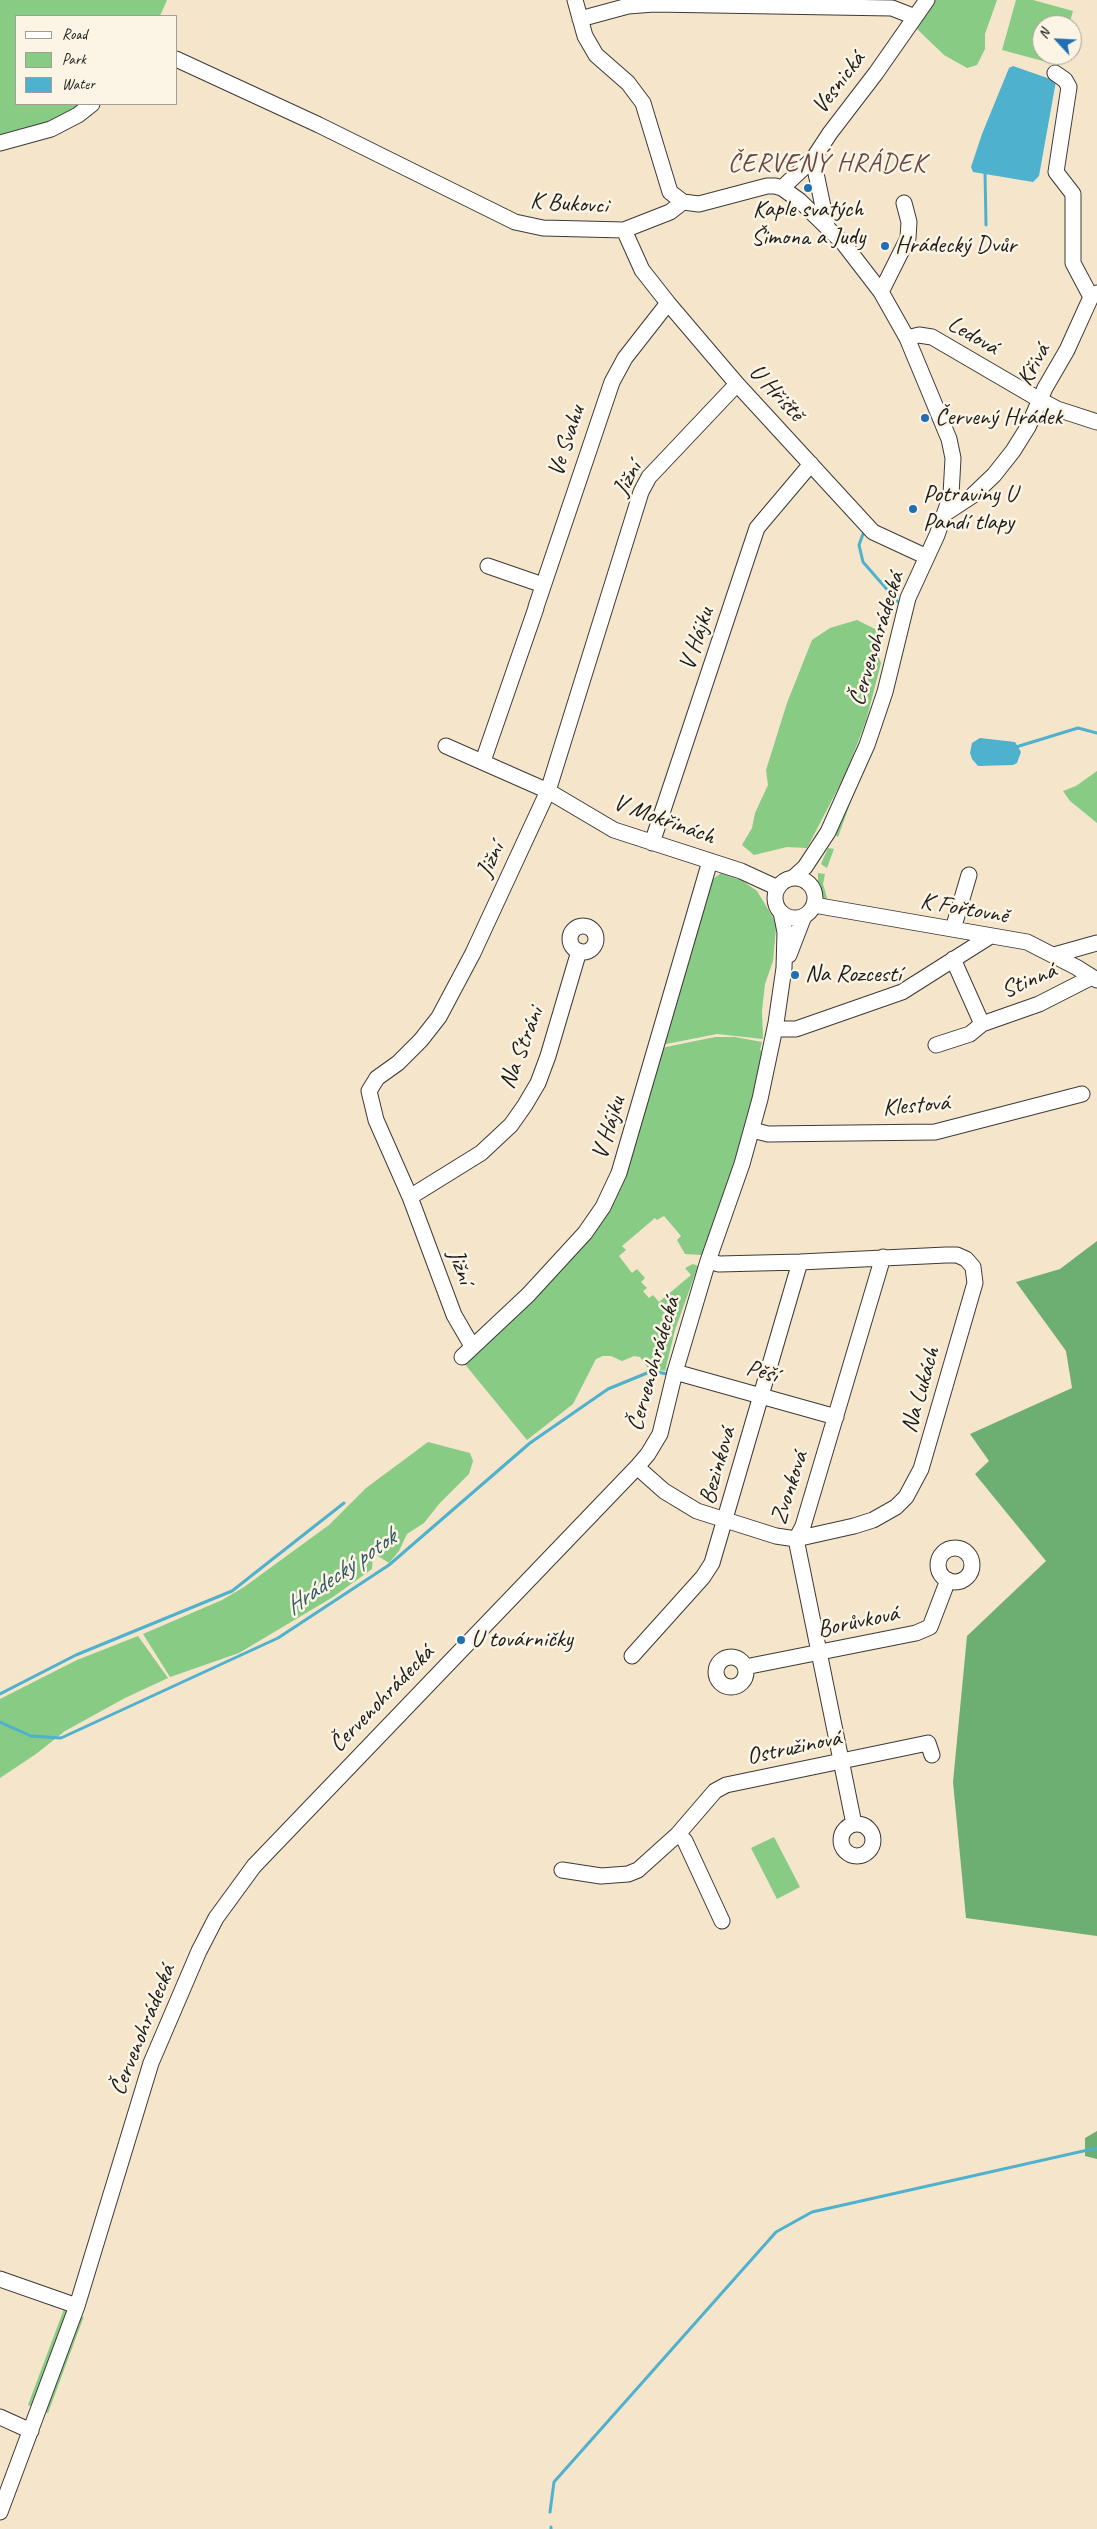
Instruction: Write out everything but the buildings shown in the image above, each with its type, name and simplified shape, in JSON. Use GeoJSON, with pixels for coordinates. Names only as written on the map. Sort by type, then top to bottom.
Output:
{"type":"FeatureCollection","features":[{"type":"Feature","properties":{"kind":"street"},"geometry":{"type":"LineString","coordinates":[[575,0],[585,36],[596,55],[628,83],[643,103],[667,186],[674,196],[683,202],[699,204],[767,186],[782,188]]}},
{"type":"Feature","properties":{"kind":"street","name":"Vesnická"},"geometry":{"type":"LineString","coordinates":[[782,188],[813,159],[927,0]]}},
{"type":"Feature","properties":{"kind":"street"},"geometry":{"type":"LineString","coordinates":[[580,19],[628,6],[654,4],[892,8],[915,18]]}},
{"type":"Feature","properties":{"kind":"street","name":"K Bukovci"},"geometry":{"type":"LineString","coordinates":[[178,60],[318,125],[515,222],[543,228],[624,230],[670,212],[683,202]]}},
{"type":"Feature","properties":{"kind":"street","name":"Křivá"},"geometry":{"type":"LineString","coordinates":[[946,513],[972,496],[994,475],[1028,427],[1094,295],[1073,263],[1071,252],[1073,194],[1056,172],[1069,87],[1065,80],[1055,73]]}},
{"type":"Feature","properties":{"kind":"street"},"geometry":{"type":"LineString","coordinates":[[0,143],[51,129],[78,115],[91,105]]}},
{"type":"Feature","properties":{"kind":"street"},"geometry":{"type":"LineString","coordinates":[[813,159],[827,226]]}},
{"type":"Feature","properties":{"kind":"street","name":"Červenohrádecká"},"geometry":{"type":"LineString","coordinates":[[782,188],[827,226],[860,262],[881,292],[907,338],[949,440],[953,478],[946,513],[908,598],[885,692],[867,745],[828,832],[812,886]]}},
{"type":"Feature","properties":{"kind":"street"},"geometry":{"type":"LineString","coordinates":[[881,292],[908,238],[909,222],[904,203]]}},
{"type":"Feature","properties":{"kind":"street","name":"U Hřiště"},"geometry":{"type":"LineString","coordinates":[[624,230],[642,270],[668,303],[737,384],[873,532],[926,557]]}},
{"type":"Feature","properties":{"kind":"street","name":"Ve Svahu"},"geometry":{"type":"LineString","coordinates":[[483,761],[612,382],[625,358],[668,303]]}},
{"type":"Feature","properties":{"kind":"street","name":"Ledová"},"geometry":{"type":"LineString","coordinates":[[907,338],[919,335],[932,337],[1040,400],[1097,422]]}},
{"type":"Feature","properties":{"kind":"street","name":"Jižní"},"geometry":{"type":"LineString","coordinates":[[467,1352],[410,1196],[376,1120],[369,1097],[371,1086],[376,1078],[398,1063],[421,1040],[439,1017],[473,953],[548,791],[641,492],[649,477],[737,384]]}},
{"type":"Feature","properties":{"kind":"street","name":"V Hájku"},"geometry":{"type":"LineString","coordinates":[[652,844],[757,528],[811,464]]}},
{"type":"Feature","properties":{"kind":"street"},"geometry":{"type":"LineString","coordinates":[[488,566],[543,585]]}},
{"type":"Feature","properties":{"kind":"street","name":"V Mokřinách"},"geometry":{"type":"LineString","coordinates":[[446,746],[548,791],[614,830],[652,844],[752,874],[778,888]]}},
{"type":"Feature","properties":{"kind":"street","name":"Červenohrádecká"},"geometry":{"type":"LineString","coordinates":[[793,878],[805,867],[828,832]]}},
{"type":"Feature","properties":{"kind":"street","name":"V Hájku"},"geometry":{"type":"LineString","coordinates":[[467,1352],[528,1295],[585,1233],[603,1206],[619,1173],[710,861]]}},
{"type":"Feature","properties":{"kind":"street"},"geometry":{"type":"LineString","coordinates":[[953,929],[969,876]]}},
{"type":"Feature","properties":{"kind":"street"},"geometry":{"type":"LineString","coordinates":[[793,878],[803,880],[812,886],[815,893],[809,910],[792,918],[782,912],[776,901],[778,888],[784,881],[793,878]]}},
{"type":"Feature","properties":{"kind":"street","name":"Červenohrádecká"},"geometry":{"type":"LineString","coordinates":[[784,968],[809,910]]}},
{"type":"Feature","properties":{"kind":"street","name":"K Fořtovně"},"geometry":{"type":"LineString","coordinates":[[809,910],[953,929],[989,937],[1027,942],[1095,979]]}},
{"type":"Feature","properties":{"kind":"street","name":"Červenohrádecká"},"geometry":{"type":"LineString","coordinates":[[0,2512],[76,2306],[151,2063],[199,1951],[225,1904],[254,1866],[301,1816],[637,1467],[648,1454],[660,1434],[675,1372],[708,1261],[752,1130],[775,1029],[784,968],[785,932],[782,912]]}},
{"type":"Feature","properties":{"kind":"street"},"geometry":{"type":"LineString","coordinates":[[775,1029],[796,1029],[902,992],[989,937]]}},
{"type":"Feature","properties":{"kind":"street"},"geometry":{"type":"LineString","coordinates":[[1054,955],[1097,943]]}},
{"type":"Feature","properties":{"kind":"street","name":"Na Stráni"},"geometry":{"type":"LineString","coordinates":[[410,1196],[482,1153],[511,1125],[525,1105],[538,1083],[548,1056],[579,951]]}},
{"type":"Feature","properties":{"kind":"street","name":"Stinná"},"geometry":{"type":"LineString","coordinates":[[954,959],[982,1024]]}},
{"type":"Feature","properties":{"kind":"street","name":"Stinná"},"geometry":{"type":"LineString","coordinates":[[936,1045],[970,1034],[982,1024],[1039,1004],[1095,979]]}},
{"type":"Feature","properties":{"kind":"street","name":"Klestová"},"geometry":{"type":"LineString","coordinates":[[752,1130],[768,1134],[936,1132],[1082,1094]]}},
{"type":"Feature","properties":{"kind":"street","name":"Na Lukách"},"geometry":{"type":"LineString","coordinates":[[637,1467],[676,1500],[697,1511],[776,1536],[796,1539],[837,1532],[873,1520],[896,1507],[906,1497],[921,1469],[975,1283],[976,1275],[973,1267],[966,1259],[957,1255],[719,1264],[708,1261]]}},
{"type":"Feature","properties":{"kind":"street","name":"Zvonková"},"geometry":{"type":"LineString","coordinates":[[854,1824],[796,1539],[803,1526],[883,1257]]}},
{"type":"Feature","properties":{"kind":"street","name":"Bezinková"},"geometry":{"type":"LineString","coordinates":[[632,1656],[709,1569],[726,1519],[800,1262]]}},
{"type":"Feature","properties":{"kind":"street","name":"Pěší"},"geometry":{"type":"LineString","coordinates":[[675,1372],[836,1417]]}},
{"type":"Feature","properties":{"kind":"street","name":"Borůvková"},"geometry":{"type":"LineString","coordinates":[[745,1667],[819,1653],[916,1632],[930,1627],[948,1580]]}},
{"type":"Feature","properties":{"kind":"street","name":"Ostružinová"},"geometry":{"type":"LineString","coordinates":[[562,1870],[601,1876],[634,1872],[644,1866],[678,1834],[710,1795],[720,1788],[840,1760],[928,1743],[932,1754]]}},
{"type":"Feature","properties":{"kind":"street"},"geometry":{"type":"LineString","coordinates":[[678,1834],[686,1841],[722,1921]]}},
{"type":"Feature","properties":{"kind":"street"},"geometry":{"type":"LineString","coordinates":[[0,2279],[76,2306]]}},
{"type":"Feature","properties":{"kind":"street"},"geometry":{"type":"LineString","coordinates":[[0,2417],[31,2430]]}},
{"type":"Feature","properties":{"kind":"green space"},"geometry":{"type":"Polygon","coordinates":[[[0,0],[167,0],[160,15],[15,15],[15,105],[85,105],[51,124],[0,138],[0,0]]]}},
{"type":"Feature","properties":{"kind":"green space"},"geometry":{"type":"Polygon","coordinates":[[[935,0],[997,0],[985,34],[985,49],[977,65],[967,68],[944,55],[917,29],[935,0]]]}},
{"type":"Feature","properties":{"kind":"green space"},"geometry":{"type":"Polygon","coordinates":[[[1016,0],[1033,0],[1073,11],[1072,15],[1032,15],[1032,58],[1002,50],[1016,0]]]}},
{"type":"Feature","properties":{"kind":"green space"},"geometry":{"type":"Polygon","coordinates":[[[857,620],[881,632],[878,655],[881,663],[866,721],[846,773],[807,848],[787,847],[754,855],[742,845],[752,828],[755,813],[768,785],[766,770],[787,703],[812,640],[830,628],[857,620]]]}},
{"type":"Feature","properties":{"kind":"green space"},"geometry":{"type":"Polygon","coordinates":[[[1097,771],[1097,823],[1070,801],[1063,791],[1076,786],[1097,771]]]}},
{"type":"Feature","properties":{"kind":"green space"},"geometry":{"type":"Polygon","coordinates":[[[854,791],[854,793],[838,837],[834,834],[854,791]]]}},
{"type":"Feature","properties":{"kind":"green space"},"geometry":{"type":"Polygon","coordinates":[[[828,848],[834,849],[827,868],[821,864],[828,848]]]}},
{"type":"Feature","properties":{"kind":"green space"},"geometry":{"type":"Polygon","coordinates":[[[721,873],[743,881],[757,891],[774,919],[776,928],[773,961],[765,984],[762,1011],[763,1039],[717,1034],[661,1045],[710,879],[721,873]]]}},
{"type":"Feature","properties":{"kind":"green space"},"geometry":{"type":"Polygon","coordinates":[[[818,873],[825,874],[823,884],[828,901],[826,902],[818,887],[818,873]]]}},
{"type":"Feature","properties":{"kind":"green space"},"geometry":{"type":"Polygon","coordinates":[[[715,1037],[735,1037],[762,1042],[760,1050],[765,1052],[739,1152],[702,1255],[685,1254],[677,1240],[681,1236],[664,1216],[657,1220],[655,1218],[622,1246],[626,1250],[619,1256],[632,1273],[637,1269],[645,1278],[641,1282],[647,1288],[643,1291],[649,1298],[653,1295],[659,1302],[691,1275],[685,1268],[693,1264],[698,1266],[675,1330],[665,1371],[648,1368],[640,1357],[634,1356],[622,1361],[611,1356],[603,1356],[596,1359],[573,1404],[527,1440],[463,1362],[592,1230],[661,1048],[715,1037]]]}},
{"type":"Feature","properties":{"kind":"green space"},"geometry":{"type":"Polygon","coordinates":[[[1097,1241],[1097,1936],[966,1918],[953,1782],[967,1636],[1046,1561],[975,1474],[989,1461],[970,1434],[1072,1388],[1066,1351],[1016,1282],[1060,1269],[1097,1241]]]}},
{"type":"Feature","properties":{"kind":"green space"},"geometry":{"type":"Polygon","coordinates":[[[428,1442],[470,1453],[473,1461],[469,1474],[439,1504],[424,1523],[407,1534],[399,1551],[389,1563],[373,1553],[372,1569],[333,1597],[239,1653],[170,1677],[143,1634],[222,1600],[244,1587],[329,1525],[366,1488],[428,1442]]]}},
{"type":"Feature","properties":{"kind":"green space"},"geometry":{"type":"Polygon","coordinates":[[[138,1636],[168,1678],[125,1698],[65,1731],[36,1754],[0,1778],[0,1699],[77,1660],[138,1636]]]}},
{"type":"Feature","properties":{"kind":"green space"},"geometry":{"type":"Polygon","coordinates":[[[774,1837],[800,1887],[777,1899],[751,1848],[774,1837]]]}},
{"type":"Feature","properties":{"kind":"green space"},"geometry":{"type":"Polygon","coordinates":[[[1097,2131],[1097,2159],[1085,2156],[1085,2138],[1097,2131]]]}},
{"type":"Feature","properties":{"kind":"green space"},"geometry":{"type":"Polygon","coordinates":[[[64,2309],[68,2314],[35,2408],[28,2405],[64,2309]]]}},
{"type":"Feature","properties":{"kind":"green space"},"geometry":{"type":"Polygon","coordinates":[[[84,2316],[48,2413],[44,2412],[81,2318],[84,2316]]]}},
{"type":"Feature","properties":{"kind":"water"},"geometry":{"type":"Polygon","coordinates":[[[1013,66],[1056,81],[1039,176],[1033,182],[973,172],[971,167],[982,134],[1009,68],[1013,66]]]}},
{"type":"Feature","properties":{"kind":"water"},"geometry":{"type":"Polygon","coordinates":[[[980,738],[1015,742],[1021,752],[1017,763],[1013,765],[978,766],[970,753],[972,743],[980,738]]]}},
{"type":"Feature","properties":{"kind":"waterway","name":"Hrádecký potok"},"geometry":{"type":"LineString","coordinates":[[985,171],[986,225]]}},
{"type":"Feature","properties":{"kind":"waterway"},"geometry":{"type":"LineString","coordinates":[[863,534],[859,545],[863,562],[898,602]]}},
{"type":"Feature","properties":{"kind":"waterway"},"geometry":{"type":"LineString","coordinates":[[1016,747],[1078,728],[1097,733]]}},
{"type":"Feature","properties":{"kind":"waterway","name":"Hrádecký potok"},"geometry":{"type":"LineString","coordinates":[[0,1722],[31,1736],[61,1738],[278,1638],[389,1565],[530,1443],[608,1389],[652,1371],[667,1374],[668,1369]]}},
{"type":"Feature","properties":{"kind":"waterway"},"geometry":{"type":"LineString","coordinates":[[0,1694],[76,1655],[232,1591],[344,1503]]}},
{"type":"Feature","properties":{"kind":"waterway"},"geometry":{"type":"LineString","coordinates":[[550,2512],[554,2482],[776,2232],[812,2212],[1097,2148]]}},
{"type":"Feature","properties":{"kind":"place","name":"Kaple svatých Šimona a Judy"},"geometry":{"type":"Point","coordinates":[808,188]}},
{"type":"Feature","properties":{"kind":"place","name":"Hrádecký Dvůr"},"geometry":{"type":"Point","coordinates":[885,246]}},
{"type":"Feature","properties":{"kind":"place","name":"Červený Hrádek"},"geometry":{"type":"Point","coordinates":[925,418]}},
{"type":"Feature","properties":{"kind":"place","name":"Potraviny U Pandí tlapy"},"geometry":{"type":"Point","coordinates":[913,509]}},
{"type":"Feature","properties":{"kind":"place","name":"Na Rozcestí"},"geometry":{"type":"Point","coordinates":[795,975]}},
{"type":"Feature","properties":{"kind":"place","name":"U továrničky"},"geometry":{"type":"Point","coordinates":[461,1640]}},
{"type":"Feature","properties":{"kind":"district","name":"ČERVENÝ HRÁDEK"},"geometry":{"type":"Point","coordinates":[827,164]}}]}
